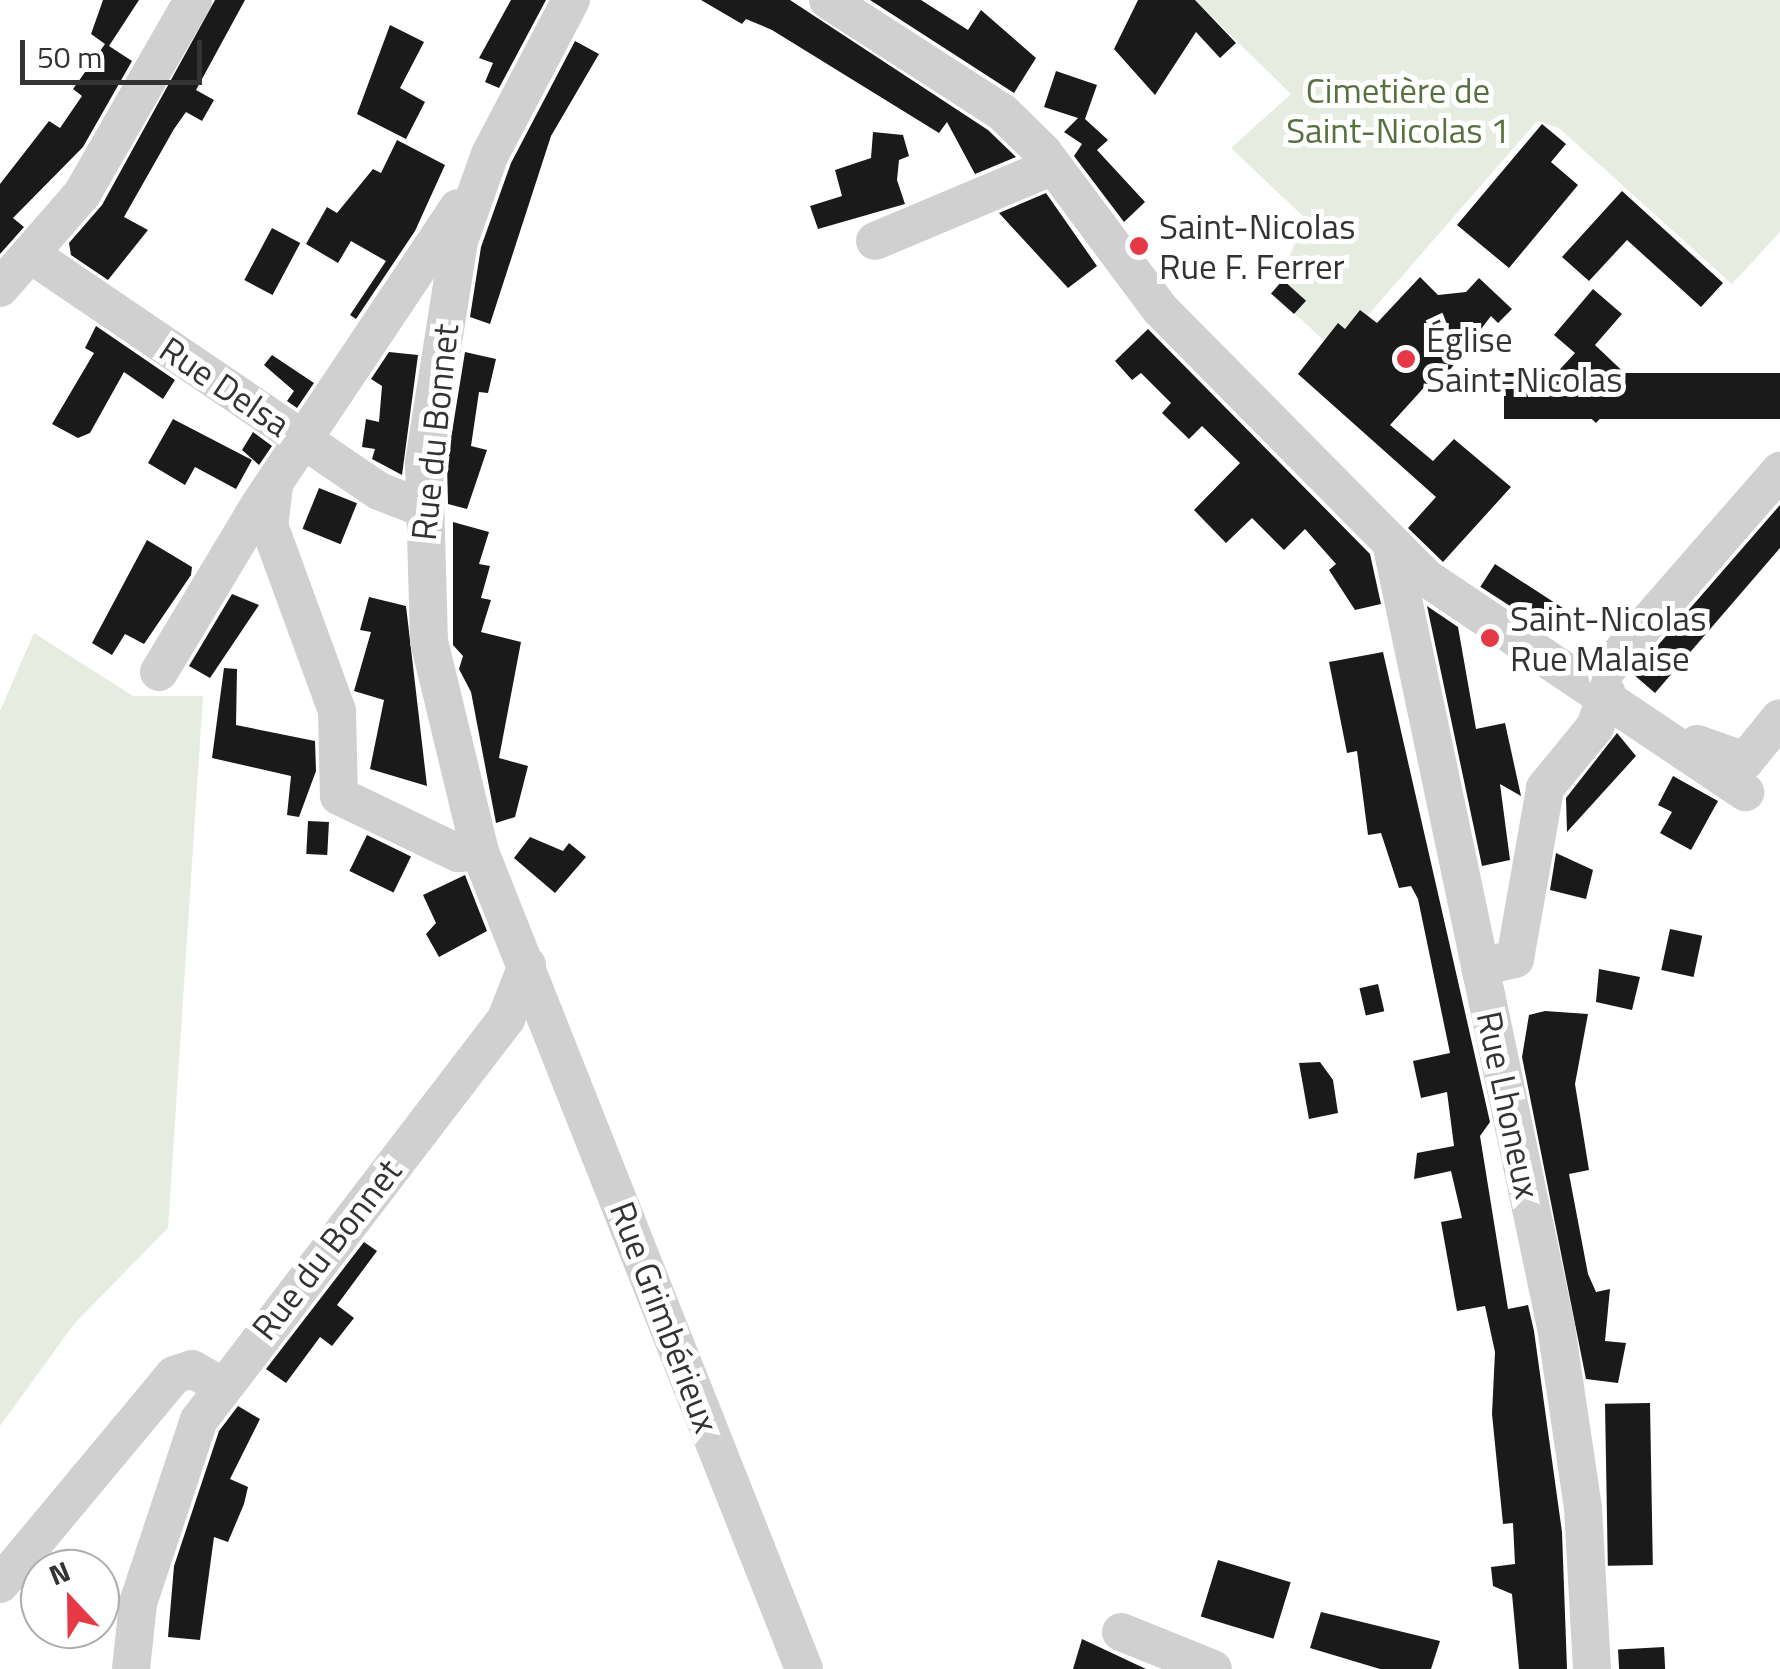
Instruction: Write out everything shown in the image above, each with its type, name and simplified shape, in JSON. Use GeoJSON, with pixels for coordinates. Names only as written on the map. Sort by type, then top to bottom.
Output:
{"type":"FeatureCollection","features":[{"type":"Feature","properties":{"kind":"street"},"geometry":{"type":"LineString","coordinates":[[0,288],[33,256],[116,143],[193,0]]}},
{"type":"Feature","properties":{"kind":"street","name":"Rue du Bonnet"},"geometry":{"type":"LineString","coordinates":[[159,672],[304,438],[477,190],[571,0]]}},
{"type":"Feature","properties":{"kind":"street"},"geometry":{"type":"LineString","coordinates":[[828,0],[1002,112],[1052,166],[1160,310],[1425,577],[1649,721],[1738,763],[1780,718]]}},
{"type":"Feature","properties":{"kind":"street"},"geometry":{"type":"LineString","coordinates":[[875,241],[1052,166]]}},
{"type":"Feature","properties":{"kind":"street","name":"Rue du Bonnet"},"geometry":{"type":"LineString","coordinates":[[130,1669],[138,1603],[198,1420],[506,1019],[527,965],[480,852],[428,641],[422,508],[437,350],[477,190]]}},
{"type":"Feature","properties":{"kind":"street","name":"Rue Delsa"},"geometry":{"type":"LineString","coordinates":[[33,256],[379,491],[422,508]]}},
{"type":"Feature","properties":{"kind":"street"},"geometry":{"type":"LineString","coordinates":[[1480,967],[1515,958],[1545,788],[1595,727],[1600,688],[1780,471]]}},
{"type":"Feature","properties":{"kind":"street","name":"Rue du Bonnet"},"geometry":{"type":"LineString","coordinates":[[275,484],[269,525],[338,711],[339,796],[458,853],[480,852]]}},
{"type":"Feature","properties":{"kind":"street","name":"Rue Lhoneux"},"geometry":{"type":"LineString","coordinates":[[1392,547],[1556,1327],[1583,1508],[1592,1669]]}},
{"type":"Feature","properties":{"kind":"street"},"geometry":{"type":"LineString","coordinates":[[1649,721],[1660,741],[1745,792]]}},
{"type":"Feature","properties":{"kind":"street","name":"Rue Grimbérieux"},"geometry":{"type":"LineString","coordinates":[[527,965],[804,1669]]}},
{"type":"Feature","properties":{"kind":"street"},"geometry":{"type":"LineString","coordinates":[[0,1584],[174,1375],[192,1368],[222,1386]]}},
{"type":"Feature","properties":{"kind":"street"},"geometry":{"type":"LineString","coordinates":[[1121,1632],[1212,1669]]}},
{"type":"Feature","properties":{"kind":"green space","name":"Cimetière de Saint-Nicolas 1"},"geometry":{"type":"Polygon","coordinates":[[[1195,0],[1780,0],[1780,232],[1732,284],[1559,128],[1537,121],[1336,352],[1274,294],[1305,218],[1231,148],[1291,94],[1195,0]]]}},
{"type":"Feature","properties":{"kind":"green space"},"geometry":{"type":"Polygon","coordinates":[[[34,633],[133,696],[203,696],[168,1228],[74,1324],[0,1426],[0,711],[34,633]]]}},
{"type":"Feature","properties":{"kind":"building"},"geometry":{"type":"Polygon","coordinates":[[[103,0],[139,0],[109,46],[132,61],[83,147],[13,218],[24,227],[0,254],[0,184],[49,121],[60,128],[82,96],[73,89],[105,44],[91,34],[103,0]]]}},
{"type":"Feature","properties":{"kind":"building"},"geometry":{"type":"Polygon","coordinates":[[[215,0],[245,0],[196,90],[214,100],[202,121],[186,112],[174,129],[124,217],[148,230],[108,280],[71,255],[69,243],[102,205],[215,0]]]}},
{"type":"Feature","properties":{"kind":"building"},"geometry":{"type":"Polygon","coordinates":[[[511,0],[546,0],[499,88],[485,82],[493,63],[479,58],[511,0]]]}},
{"type":"Feature","properties":{"kind":"building"},"geometry":{"type":"Polygon","coordinates":[[[701,0],[790,0],[988,130],[1016,157],[975,174],[947,122],[939,133],[772,30],[746,19],[742,24],[701,0]]]}},
{"type":"Feature","properties":{"kind":"building"},"geometry":{"type":"Polygon","coordinates":[[[870,0],[921,0],[968,30],[981,10],[1036,58],[1014,93],[870,0]]]}},
{"type":"Feature","properties":{"kind":"building"},"geometry":{"type":"Polygon","coordinates":[[[1138,0],[1195,0],[1236,43],[1220,58],[1196,32],[1155,95],[1114,49],[1138,0]]]}},
{"type":"Feature","properties":{"kind":"building"},"geometry":{"type":"Polygon","coordinates":[[[390,25],[424,42],[400,88],[425,102],[406,139],[357,114],[390,25]]]}},
{"type":"Feature","properties":{"kind":"building"},"geometry":{"type":"Polygon","coordinates":[[[575,41],[599,54],[551,136],[490,324],[470,317],[481,247],[511,163],[575,41]]]}},
{"type":"Feature","properties":{"kind":"building"},"geometry":{"type":"Polygon","coordinates":[[[1056,71],[1097,85],[1085,119],[1108,140],[1097,150],[1145,202],[1124,222],[1074,156],[1082,144],[1064,132],[1078,118],[1044,107],[1056,71]]]}},
{"type":"Feature","properties":{"kind":"building"},"geometry":{"type":"Polygon","coordinates":[[[1542,124],[1566,144],[1551,162],[1578,185],[1509,268],[1457,225],[1542,124]]]}},
{"type":"Feature","properties":{"kind":"building"},"geometry":{"type":"Polygon","coordinates":[[[873,132],[903,135],[909,156],[899,160],[897,180],[905,204],[818,229],[810,206],[842,196],[835,170],[871,158],[873,132]]]}},
{"type":"Feature","properties":{"kind":"building"},"geometry":{"type":"Polygon","coordinates":[[[397,140],[445,165],[415,231],[356,319],[350,315],[386,261],[351,241],[338,263],[306,244],[327,207],[337,213],[373,169],[381,173],[397,140]]]}},
{"type":"Feature","properties":{"kind":"building"},"geometry":{"type":"Polygon","coordinates":[[[1622,191],[1723,283],[1701,307],[1627,240],[1589,281],[1562,257],[1622,191]]]}},
{"type":"Feature","properties":{"kind":"building"},"geometry":{"type":"Polygon","coordinates":[[[1046,193],[1097,266],[1068,288],[999,213],[1046,193]]]}},
{"type":"Feature","properties":{"kind":"building"},"geometry":{"type":"Polygon","coordinates":[[[272,228],[300,243],[273,295],[244,280],[272,228]]]}},
{"type":"Feature","properties":{"kind":"building"},"geometry":{"type":"Polygon","coordinates":[[[1420,277],[1438,295],[1466,292],[1479,278],[1512,309],[1498,323],[1491,316],[1436,388],[1429,382],[1390,425],[1433,461],[1454,439],[1511,487],[1443,562],[1408,528],[1436,497],[1298,374],[1338,323],[1345,329],[1360,310],[1377,323],[1420,277]]]}},
{"type":"Feature","properties":{"kind":"building"},"geometry":{"type":"Polygon","coordinates":[[[1283,280],[1306,301],[1294,314],[1271,293],[1283,280]]]}},
{"type":"Feature","properties":{"kind":"building"},"geometry":{"type":"Polygon","coordinates":[[[1593,289],[1622,314],[1595,345],[1634,382],[1596,423],[1550,380],[1575,353],[1554,335],[1593,289]]]}},
{"type":"Feature","properties":{"kind":"building"},"geometry":{"type":"Polygon","coordinates":[[[96,326],[175,380],[163,399],[124,372],[90,433],[78,438],[52,424],[94,353],[85,348],[96,326]]]}},
{"type":"Feature","properties":{"kind":"building"},"geometry":{"type":"Polygon","coordinates":[[[1148,329],[1370,554],[1381,604],[1355,610],[1329,570],[1336,564],[1305,529],[1284,550],[1252,518],[1226,543],[1194,510],[1240,463],[1202,426],[1189,439],[1162,413],[1171,403],[1141,373],[1132,380],[1115,361],[1148,329]]]}},
{"type":"Feature","properties":{"kind":"building"},"geometry":{"type":"Polygon","coordinates":[[[389,352],[418,355],[402,475],[372,459],[375,449],[362,447],[366,419],[379,422],[382,386],[371,379],[389,352]]]}},
{"type":"Feature","properties":{"kind":"building"},"geometry":{"type":"Polygon","coordinates":[[[465,352],[496,359],[488,393],[479,392],[471,446],[487,450],[467,509],[448,504],[447,463],[465,352]]]}},
{"type":"Feature","properties":{"kind":"building"},"geometry":{"type":"Polygon","coordinates":[[[272,355],[314,383],[297,408],[287,401],[294,391],[264,365],[272,355]]]}},
{"type":"Feature","properties":{"kind":"building"},"geometry":{"type":"Polygon","coordinates":[[[1504,373],[1780,373],[1780,419],[1504,419],[1504,373]]]}},
{"type":"Feature","properties":{"kind":"building"},"geometry":{"type":"Polygon","coordinates":[[[173,419],[252,460],[236,489],[195,467],[185,485],[148,463],[173,419]]]}},
{"type":"Feature","properties":{"kind":"building"},"geometry":{"type":"Polygon","coordinates":[[[253,432],[272,446],[259,465],[242,450],[253,432]]]}},
{"type":"Feature","properties":{"kind":"building"},"geometry":{"type":"Polygon","coordinates":[[[319,488],[357,503],[341,544],[303,529],[319,488]]]}},
{"type":"Feature","properties":{"kind":"building"},"geometry":{"type":"Polygon","coordinates":[[[1780,505],[1780,548],[1655,693],[1633,674],[1780,505]]]}},
{"type":"Feature","properties":{"kind":"building"},"geometry":{"type":"Polygon","coordinates":[[[453,522],[489,532],[479,564],[490,566],[481,598],[491,600],[481,632],[521,642],[499,758],[528,766],[515,817],[496,823],[471,692],[459,669],[463,656],[453,645],[453,522]]]}},
{"type":"Feature","properties":{"kind":"building"},"geometry":{"type":"Polygon","coordinates":[[[147,540],[192,567],[191,575],[144,644],[125,634],[112,655],[92,643],[147,540]]]}},
{"type":"Feature","properties":{"kind":"building"},"geometry":{"type":"Polygon","coordinates":[[[1495,564],[1570,612],[1555,635],[1480,587],[1495,564]]]}},
{"type":"Feature","properties":{"kind":"building"},"geometry":{"type":"Polygon","coordinates":[[[232,594],[259,605],[210,678],[189,666],[232,594]]]}},
{"type":"Feature","properties":{"kind":"building"},"geometry":{"type":"Polygon","coordinates":[[[369,597],[406,606],[427,786],[370,769],[384,700],[354,691],[371,632],[360,630],[369,597]]]}},
{"type":"Feature","properties":{"kind":"building"},"geometry":{"type":"Polygon","coordinates":[[[1427,606],[1458,627],[1476,729],[1505,723],[1521,796],[1500,784],[1510,860],[1482,866],[1427,606]]]}},
{"type":"Feature","properties":{"kind":"building"},"geometry":{"type":"Polygon","coordinates":[[[1383,652],[1490,1122],[1480,1136],[1508,1309],[1528,1305],[1534,1331],[1562,1532],[1567,1669],[1519,1669],[1512,1594],[1493,1586],[1491,1567],[1515,1564],[1513,1523],[1503,1524],[1492,1414],[1495,1352],[1485,1306],[1457,1311],[1441,1222],[1462,1218],[1451,1171],[1414,1179],[1417,1153],[1454,1146],[1447,1092],[1421,1098],[1413,1061],[1450,1053],[1418,899],[1411,886],[1399,888],[1381,833],[1368,835],[1357,751],[1347,753],[1329,662],[1383,652]]]}},
{"type":"Feature","properties":{"kind":"building"},"geometry":{"type":"Polygon","coordinates":[[[224,668],[237,669],[236,725],[315,741],[316,771],[299,817],[287,815],[291,776],[212,758],[224,668]]]}},
{"type":"Feature","properties":{"kind":"building"},"geometry":{"type":"Polygon","coordinates":[[[1617,733],[1636,756],[1567,832],[1566,798],[1617,733]]]}},
{"type":"Feature","properties":{"kind":"building"},"geometry":{"type":"Polygon","coordinates":[[[1673,776],[1718,801],[1691,850],[1660,833],[1672,812],[1658,805],[1673,776]]]}},
{"type":"Feature","properties":{"kind":"building"},"geometry":{"type":"Polygon","coordinates":[[[308,821],[329,822],[327,855],[306,854],[308,821]]]}},
{"type":"Feature","properties":{"kind":"building"},"geometry":{"type":"Polygon","coordinates":[[[367,835],[411,856],[394,892],[349,871],[367,835]]]}},
{"type":"Feature","properties":{"kind":"building"},"geometry":{"type":"Polygon","coordinates":[[[530,837],[563,851],[569,843],[586,857],[555,893],[514,858],[530,837]]]}},
{"type":"Feature","properties":{"kind":"building"},"geometry":{"type":"Polygon","coordinates":[[[1556,853],[1593,870],[1586,899],[1550,890],[1556,853]]]}},
{"type":"Feature","properties":{"kind":"building"},"geometry":{"type":"Polygon","coordinates":[[[465,875],[487,931],[439,957],[426,934],[436,923],[423,895],[465,875]]]}},
{"type":"Feature","properties":{"kind":"building"},"geometry":{"type":"Polygon","coordinates":[[[1670,929],[1702,936],[1694,977],[1661,970],[1670,929]]]}},
{"type":"Feature","properties":{"kind":"building"},"geometry":{"type":"Polygon","coordinates":[[[1599,969],[1640,977],[1632,1010],[1596,1002],[1599,969]]]}},
{"type":"Feature","properties":{"kind":"building"},"geometry":{"type":"Polygon","coordinates":[[[1378,984],[1384,1011],[1366,1016],[1359,988],[1378,984]]]}},
{"type":"Feature","properties":{"kind":"building"},"geometry":{"type":"Polygon","coordinates":[[[1545,1011],[1588,1014],[1575,1084],[1589,1170],[1569,1174],[1588,1274],[1596,1292],[1610,1289],[1605,1341],[1626,1343],[1618,1383],[1586,1379],[1522,1057],[1529,1015],[1545,1011]]]}},
{"type":"Feature","properties":{"kind":"building"},"geometry":{"type":"Polygon","coordinates":[[[1320,1062],[1333,1080],[1338,1113],[1309,1119],[1299,1063],[1320,1062]]]}},
{"type":"Feature","properties":{"kind":"building"},"geometry":{"type":"Polygon","coordinates":[[[364,1242],[377,1251],[337,1305],[354,1318],[332,1346],[320,1337],[286,1383],[266,1369],[364,1242]]]}},
{"type":"Feature","properties":{"kind":"building"},"geometry":{"type":"Polygon","coordinates":[[[1650,1403],[1653,1565],[1608,1566],[1605,1404],[1650,1403]]]}},
{"type":"Feature","properties":{"kind":"building"},"geometry":{"type":"Polygon","coordinates":[[[238,1406],[260,1419],[230,1479],[248,1487],[244,1504],[228,1542],[214,1537],[200,1640],[168,1637],[174,1566],[219,1431],[238,1406]]]}},
{"type":"Feature","properties":{"kind":"building"},"geometry":{"type":"Polygon","coordinates":[[[1218,1560],[1291,1582],[1273,1639],[1201,1616],[1218,1560]]]}},
{"type":"Feature","properties":{"kind":"building"},"geometry":{"type":"Polygon","coordinates":[[[1321,1612],[1440,1641],[1431,1669],[1380,1669],[1310,1648],[1321,1612]]]}},
{"type":"Feature","properties":{"kind":"building"},"geometry":{"type":"Polygon","coordinates":[[[1082,1639],[1146,1669],[1073,1669],[1082,1639]]]}},
{"type":"Feature","properties":{"kind":"building"},"geometry":{"type":"Polygon","coordinates":[[[1664,1647],[1665,1669],[1619,1669],[1618,1649],[1664,1647]]]}},
{"type":"Feature","properties":{"kind":"place","name":"Saint-Nicolas Rue F. Ferrer"},"geometry":{"type":"Point","coordinates":[1139,246]}},
{"type":"Feature","properties":{"kind":"place","name":"Église Saint-Nicolas"},"geometry":{"type":"Point","coordinates":[1406,359]}},
{"type":"Feature","properties":{"kind":"place","name":"Saint-Nicolas Rue Malaise"},"geometry":{"type":"Point","coordinates":[1490,638]}}]}
